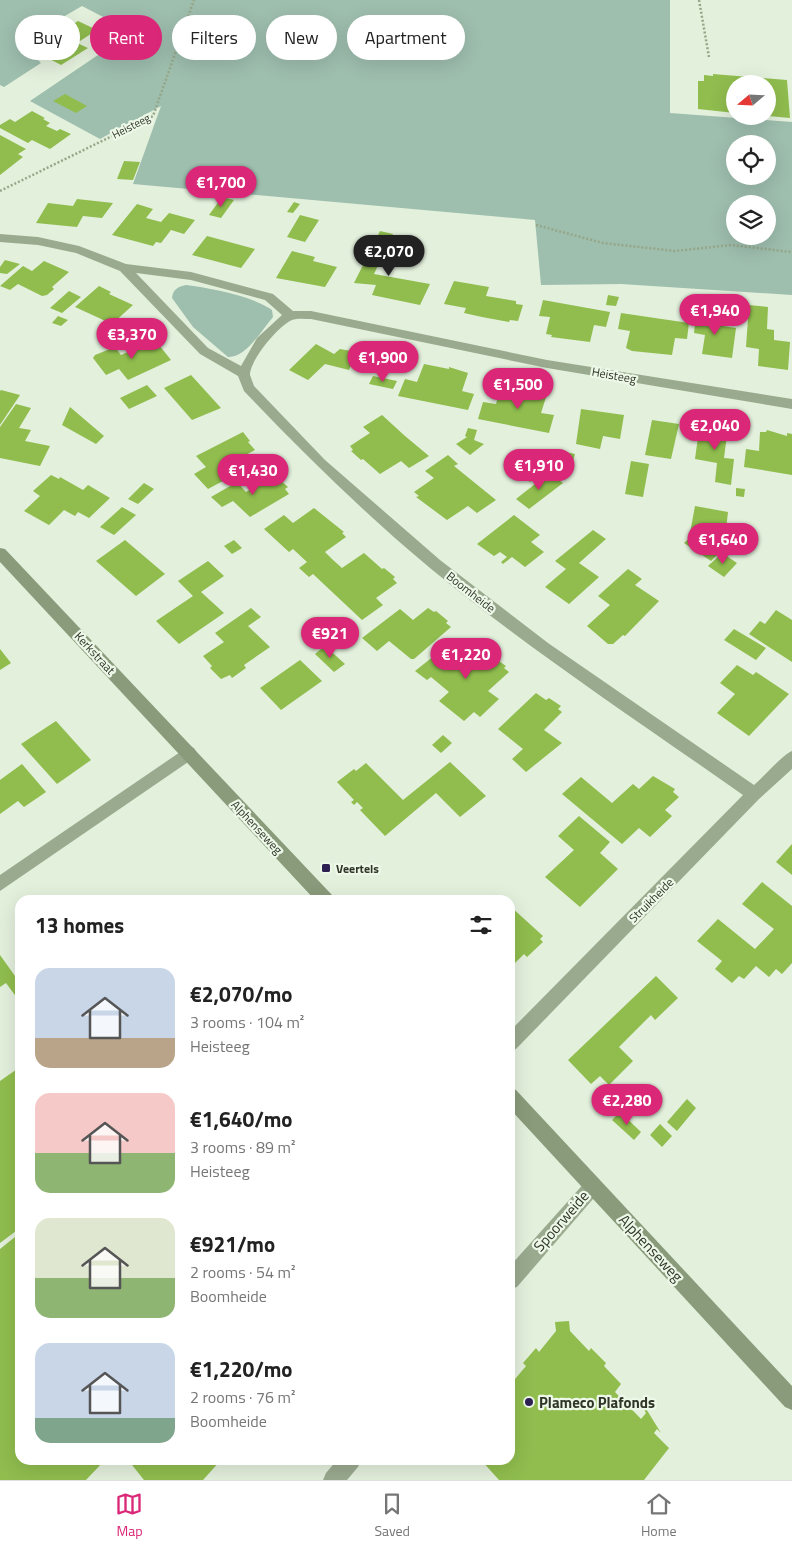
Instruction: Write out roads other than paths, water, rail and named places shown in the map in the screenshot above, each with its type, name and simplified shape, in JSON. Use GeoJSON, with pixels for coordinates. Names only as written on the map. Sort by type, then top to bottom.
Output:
{"type":"FeatureCollection","features":[{"type":"Feature","properties":{"kind":"street"},"geometry":{"type":"LineString","coordinates":[[0,238],[38,241],[79,250],[124,268],[191,276],[269,297],[290,316],[274,327],[259,343],[248,361],[244,374],[204,351],[124,268]]}},
{"type":"Feature","properties":{"kind":"street","name":"Heisteeg"},"geometry":{"type":"LineString","coordinates":[[290,316],[311,315],[548,364],[792,404]]}},
{"type":"Feature","properties":{"kind":"street","name":"Boomheide"},"geometry":{"type":"LineString","coordinates":[[244,374],[248,388],[301,444],[435,564],[543,647],[754,794]]}},
{"type":"Feature","properties":{"kind":"street","name":"Kerkstraat"},"geometry":{"type":"LineString","coordinates":[[0,553],[189,753]]}},
{"type":"Feature","properties":{"kind":"street"},"geometry":{"type":"LineString","coordinates":[[0,884],[189,753]]}},
{"type":"Feature","properties":{"kind":"street","name":"Alphenseweg"},"geometry":{"type":"LineString","coordinates":[[189,753],[321,895]]}},
{"type":"Feature","properties":{"kind":"street","name":"Struikheide"},"geometry":{"type":"LineString","coordinates":[[515,1038],[754,794],[775,777],[792,758]]}},
{"type":"Feature","properties":{"kind":"street","name":"Alphenseweg"},"geometry":{"type":"LineString","coordinates":[[515,1101],[792,1400]]}},
{"type":"Feature","properties":{"kind":"street","name":"Spoorweide"},"geometry":{"type":"LineString","coordinates":[[515,1274],[593,1186]]}},
{"type":"Feature","properties":{"kind":"street"},"geometry":{"type":"LineString","coordinates":[[333,1480],[346,1465]]}},
{"type":"Feature","properties":{"kind":"place","name":"Veertels"},"geometry":{"type":"Point","coordinates":[326,868]}},
{"type":"Feature","properties":{"kind":"place","name":"Plameco Plafonds"},"geometry":{"type":"Point","coordinates":[529,1402]}}]}
